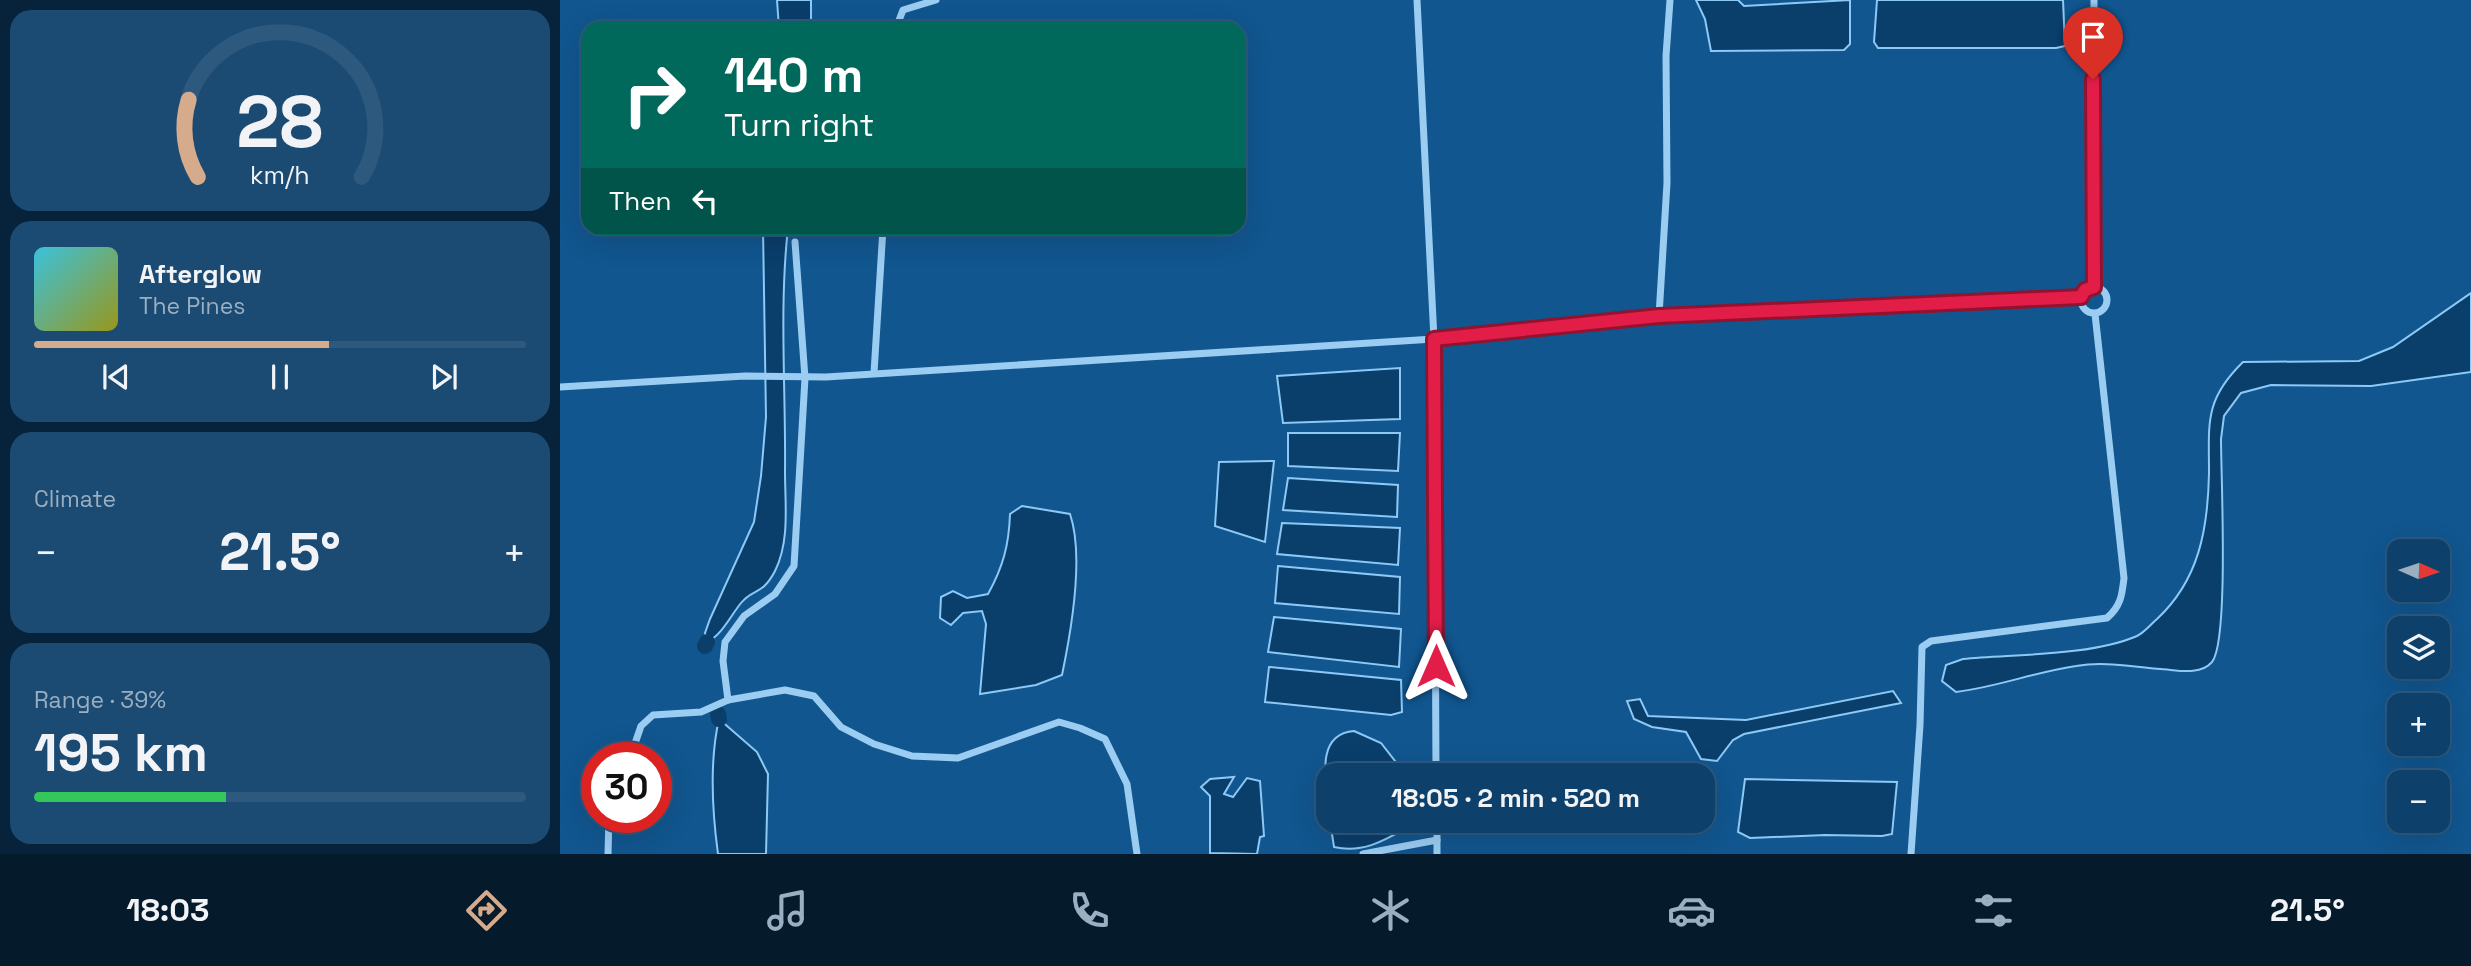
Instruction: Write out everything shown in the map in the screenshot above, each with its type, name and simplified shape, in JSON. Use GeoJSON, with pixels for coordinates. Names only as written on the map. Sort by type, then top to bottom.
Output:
{"type":"FeatureCollection","features":[{"type":"Feature","properties":{"kind":"street"},"geometry":{"type":"LineString","coordinates":[[899,21],[903,10],[936,0]]}},
{"type":"Feature","properties":{"kind":"street"},"geometry":{"type":"LineString","coordinates":[[1417,0],[1434,339],[1436,763]]}},
{"type":"Feature","properties":{"kind":"street"},"geometry":{"type":"LineString","coordinates":[[1659,316],[1667,183],[1666,56],[1670,0]]}},
{"type":"Feature","properties":{"kind":"street"},"geometry":{"type":"LineString","coordinates":[[2094,0],[2094,287]]}},
{"type":"Feature","properties":{"kind":"street"},"geometry":{"type":"LineString","coordinates":[[874,373],[883,235]]}},
{"type":"Feature","properties":{"kind":"street"},"geometry":{"type":"LineString","coordinates":[[729,700],[723,661],[725,642],[744,616],[775,594],[794,566],[805,378],[795,242]]}},
{"type":"Feature","properties":{"kind":"street"},"geometry":{"type":"LineString","coordinates":[[2094,287],[2105,292],[2108,301],[2104,309],[2095,314],[2084,310],[2081,297],[2085,290],[2094,287]]}},
{"type":"Feature","properties":{"kind":"street"},"geometry":{"type":"LineString","coordinates":[[560,387],[763,376],[805,378],[1434,339],[1659,316],[2081,297]]}},
{"type":"Feature","properties":{"kind":"street"},"geometry":{"type":"LineString","coordinates":[[1911,854],[1922,648],[1931,640],[2107,618],[2117,609],[2122,597],[2124,578],[2095,314]]}},
{"type":"Feature","properties":{"kind":"street"},"geometry":{"type":"LineString","coordinates":[[636,742],[641,726],[653,715],[701,712],[729,700],[785,690],[814,696],[841,727],[874,744],[912,756],[958,758],[1059,722],[1105,739],[1128,784],[1137,854]]}},
{"type":"Feature","properties":{"kind":"street"},"geometry":{"type":"LineString","coordinates":[[608,854],[609,833]]}},
{"type":"Feature","properties":{"kind":"street"},"geometry":{"type":"LineString","coordinates":[[1437,833],[1437,854]]}},
{"type":"Feature","properties":{"kind":"street"},"geometry":{"type":"LineString","coordinates":[[1363,854],[1437,840]]}},
{"type":"Feature","properties":{"kind":"water"},"geometry":{"type":"Polygon","coordinates":[[[777,0],[811,0],[811,21],[778,21],[777,0]]]}},
{"type":"Feature","properties":{"kind":"water"},"geometry":{"type":"Polygon","coordinates":[[[1696,0],[1738,0],[1744,6],[1850,0],[1850,44],[1844,50],[1711,51],[1705,19],[1696,0]]]}},
{"type":"Feature","properties":{"kind":"water"},"geometry":{"type":"Polygon","coordinates":[[[1877,0],[2063,0],[2065,46],[1878,48],[1874,42],[1877,0]]]}},
{"type":"Feature","properties":{"kind":"water"},"geometry":{"type":"Polygon","coordinates":[[[763,235],[787,235],[783,319],[786,509],[783,547],[775,571],[766,584],[745,598],[722,630],[707,642],[705,633],[710,619],[754,522],[766,417],[763,235]]]}},
{"type":"Feature","properties":{"kind":"water"},"geometry":{"type":"Polygon","coordinates":[[[2471,293],[2471,372],[2371,386],[2271,385],[2241,393],[2224,416],[2221,439],[2221,623],[2217,648],[2212,662],[2207,666],[2188,671],[2087,665],[1956,692],[1942,681],[1946,665],[1963,659],[2075,651],[2118,643],[2143,632],[2171,604],[2192,570],[2206,514],[2211,413],[2221,388],[2243,362],[2359,361],[2393,347],[2471,293]]]}},
{"type":"Feature","properties":{"kind":"water"},"geometry":{"type":"Polygon","coordinates":[[[1400,368],[1400,419],[1283,423],[1277,376],[1400,368]]]}},
{"type":"Feature","properties":{"kind":"water"},"geometry":{"type":"Polygon","coordinates":[[[1288,433],[1400,433],[1398,471],[1288,466],[1288,433]]]}},
{"type":"Feature","properties":{"kind":"water"},"geometry":{"type":"Polygon","coordinates":[[[1274,461],[1265,542],[1215,526],[1219,462],[1274,461]]]}},
{"type":"Feature","properties":{"kind":"water"},"geometry":{"type":"Polygon","coordinates":[[[1288,478],[1398,485],[1397,517],[1283,510],[1288,478]]]}},
{"type":"Feature","properties":{"kind":"water"},"geometry":{"type":"Polygon","coordinates":[[[1022,506],[1070,514],[1076,550],[1075,594],[1062,675],[1036,685],[980,694],[986,624],[982,611],[963,613],[951,625],[940,618],[941,597],[953,591],[967,598],[988,594],[1004,556],[1010,514],[1022,506]]]}},
{"type":"Feature","properties":{"kind":"water"},"geometry":{"type":"Polygon","coordinates":[[[1282,523],[1400,528],[1398,565],[1277,554],[1282,523]]]}},
{"type":"Feature","properties":{"kind":"water"},"geometry":{"type":"Polygon","coordinates":[[[1278,566],[1400,577],[1399,614],[1275,603],[1278,566]]]}},
{"type":"Feature","properties":{"kind":"water"},"geometry":{"type":"Polygon","coordinates":[[[1274,617],[1401,629],[1399,667],[1268,652],[1274,617]]]}},
{"type":"Feature","properties":{"kind":"water"},"geometry":{"type":"Polygon","coordinates":[[[1269,667],[1401,680],[1402,712],[1391,715],[1265,702],[1269,667]]]}},
{"type":"Feature","properties":{"kind":"water"},"geometry":{"type":"Polygon","coordinates":[[[1893,691],[1901,703],[1744,734],[1733,740],[1717,761],[1701,759],[1686,732],[1652,727],[1634,719],[1627,701],[1640,699],[1648,716],[1746,720],[1893,691]]]}},
{"type":"Feature","properties":{"kind":"water"},"geometry":{"type":"Polygon","coordinates":[[[719,719],[757,752],[768,774],[766,854],[718,854],[712,786],[719,719]]]}},
{"type":"Feature","properties":{"kind":"water"},"geometry":{"type":"Polygon","coordinates":[[[1354,731],[1381,743],[1397,763],[1326,763],[1329,748],[1342,734],[1354,731]]]}},
{"type":"Feature","properties":{"kind":"water"},"geometry":{"type":"Polygon","coordinates":[[[1234,777],[1224,794],[1233,797],[1247,778],[1260,781],[1264,836],[1260,837],[1257,854],[1210,853],[1210,796],[1201,787],[1210,779],[1234,777]]]}},
{"type":"Feature","properties":{"kind":"water"},"geometry":{"type":"Polygon","coordinates":[[[1745,779],[1897,782],[1892,834],[1750,838],[1738,832],[1745,779]]]}},
{"type":"Feature","properties":{"kind":"water"},"geometry":{"type":"Polygon","coordinates":[[[1332,833],[1397,833],[1365,847],[1334,847],[1332,833]]]}},
{"type":"Feature","properties":{"kind":"waterway"},"geometry":{"type":"LineString","coordinates":[[705,646],[707,642]]}},
{"type":"Feature","properties":{"kind":"waterway"},"geometry":{"type":"LineString","coordinates":[[718,714],[719,719]]}},
{"type":"Feature","properties":{"kind":"route"},"geometry":{"type":"LineString","coordinates":[[1436,666],[1434,339],[1659,316],[2081,297],[2085,290],[2094,287],[2093,79]]}}]}
